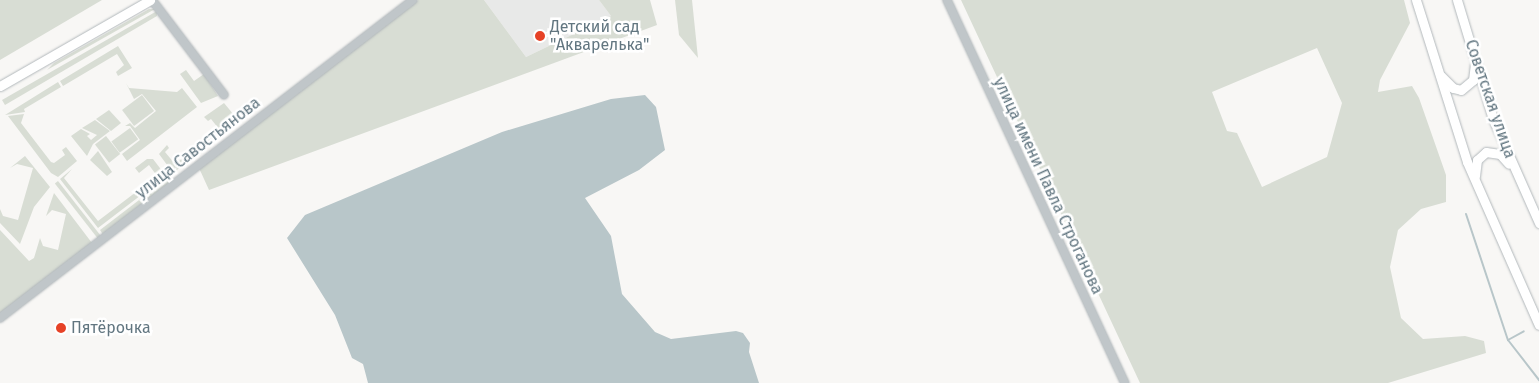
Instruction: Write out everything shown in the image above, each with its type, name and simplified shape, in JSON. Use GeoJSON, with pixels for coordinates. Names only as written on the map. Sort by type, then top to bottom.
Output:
{"type":"FeatureCollection","features":[{"type":"Feature","properties":{"kind":"main road"},"geometry":{"type":"LineString","coordinates":[[0,86],[151,0]]}},
{"type":"Feature","properties":{"kind":"main road"},"geometry":{"type":"LineString","coordinates":[[1416,0],[1436,68],[1475,182],[1539,325]]}},
{"type":"Feature","properties":{"kind":"main road","name":"Советская улица"},"geometry":{"type":"LineString","coordinates":[[1457,0],[1493,119],[1539,223]]}},
{"type":"Feature","properties":{"kind":"main road"},"geometry":{"type":"LineString","coordinates":[[1436,68],[1444,82],[1461,90],[1473,80],[1475,60]]}},
{"type":"Feature","properties":{"kind":"main road"},"geometry":{"type":"LineString","coordinates":[[1475,182],[1477,160],[1486,152],[1500,154],[1514,169]]}},
{"type":"Feature","properties":{"kind":"street"},"geometry":{"type":"LineString","coordinates":[[151,0],[224,95]]}},
{"type":"Feature","properties":{"kind":"street","name":"улица Савостьянова"},"geometry":{"type":"LineString","coordinates":[[0,318],[413,0]]}},
{"type":"Feature","properties":{"kind":"street","name":"улица имени Павла Строганова"},"geometry":{"type":"LineString","coordinates":[[947,0],[1125,383]]}},
{"type":"Feature","properties":{"kind":"shaded area"},"geometry":{"type":"Polygon","coordinates":[[[0,0],[102,0],[0,60],[0,0]]]}},
{"type":"Feature","properties":{"kind":"shaded area"},"geometry":{"type":"Polygon","coordinates":[[[418,0],[484,0],[526,57],[611,16],[599,0],[650,0],[657,25],[209,190],[199,168],[418,0]]]}},
{"type":"Feature","properties":{"kind":"shaded area","name":"Детский сад \"Акварелька\""},"geometry":{"type":"Polygon","coordinates":[[[484,0],[599,0],[611,16],[526,57],[484,0]]]}},
{"type":"Feature","properties":{"kind":"shaded area"},"geometry":{"type":"Polygon","coordinates":[[[675,0],[692,0],[698,58],[679,35],[675,0]]]}},
{"type":"Feature","properties":{"kind":"shaded area"},"geometry":{"type":"Polygon","coordinates":[[[961,0],[1404,0],[1410,23],[1380,80],[1378,92],[1412,86],[1419,98],[1446,175],[1446,202],[1421,209],[1398,230],[1390,267],[1401,318],[1423,339],[1465,336],[1484,341],[1486,353],[1388,383],[1140,383],[961,0]],[[1317,48],[1212,92],[1227,131],[1237,133],[1262,187],[1327,157],[1342,103],[1317,48]]]}},
{"type":"Feature","properties":{"kind":"shaded area"},"geometry":{"type":"Polygon","coordinates":[[[149,9],[155,9],[47,70],[54,63],[149,9]]]}},
{"type":"Feature","properties":{"kind":"shaded area"},"geometry":{"type":"Polygon","coordinates":[[[157,11],[157,16],[5,105],[2,100],[157,11]]]}},
{"type":"Feature","properties":{"kind":"shaded area"},"geometry":{"type":"Polygon","coordinates":[[[118,46],[132,68],[118,76],[116,72],[124,65],[117,54],[63,86],[60,81],[118,46]]]}},
{"type":"Feature","properties":{"kind":"shaded area"},"geometry":{"type":"Polygon","coordinates":[[[186,70],[194,81],[204,74],[218,96],[201,103],[180,74],[186,70]]]}},
{"type":"Feature","properties":{"kind":"shaded area"},"geometry":{"type":"Polygon","coordinates":[[[58,82],[61,87],[24,109],[25,112],[5,115],[58,82]]]}},
{"type":"Feature","properties":{"kind":"shaded area"},"geometry":{"type":"Polygon","coordinates":[[[126,83],[129,88],[177,92],[182,88],[197,107],[127,161],[122,154],[140,140],[130,126],[125,126],[130,123],[135,128],[156,111],[142,94],[134,99],[126,83]]]}},
{"type":"Feature","properties":{"kind":"shaded area"},"geometry":{"type":"Polygon","coordinates":[[[142,95],[154,111],[134,126],[122,110],[142,95]]]}},
{"type":"Feature","properties":{"kind":"shaded area"},"geometry":{"type":"Polygon","coordinates":[[[645,95],[656,107],[665,150],[639,170],[585,198],[611,236],[622,294],[655,332],[671,339],[736,331],[743,333],[750,343],[749,352],[759,383],[368,383],[363,364],[352,358],[335,315],[287,238],[305,215],[502,132],[611,99],[645,95]]]}},
{"type":"Feature","properties":{"kind":"shaded area"},"geometry":{"type":"Polygon","coordinates":[[[224,103],[239,121],[223,134],[211,119],[208,121],[204,117],[224,103]]]}},
{"type":"Feature","properties":{"kind":"shaded area"},"geometry":{"type":"Polygon","coordinates":[[[109,110],[121,123],[111,131],[96,119],[109,110]]]}},
{"type":"Feature","properties":{"kind":"shaded area"},"geometry":{"type":"Polygon","coordinates":[[[24,114],[21,123],[51,162],[54,163],[65,155],[62,150],[66,147],[77,161],[58,177],[51,173],[8,116],[24,114]]]}},
{"type":"Feature","properties":{"kind":"shaded area"},"geometry":{"type":"Polygon","coordinates":[[[95,120],[110,131],[93,144],[87,156],[71,136],[81,129],[90,134],[87,136],[91,140],[97,135],[82,128],[95,120]]]}},
{"type":"Feature","properties":{"kind":"shaded area"},"geometry":{"type":"Polygon","coordinates":[[[130,128],[138,139],[120,153],[111,142],[130,128]]]}},
{"type":"Feature","properties":{"kind":"shaded area"},"geometry":{"type":"Polygon","coordinates":[[[106,136],[120,154],[109,163],[95,145],[106,136]]]}},
{"type":"Feature","properties":{"kind":"shaded area"},"geometry":{"type":"Polygon","coordinates":[[[211,137],[214,141],[173,173],[159,154],[167,145],[169,148],[165,152],[175,164],[211,137]]]}},
{"type":"Feature","properties":{"kind":"shaded area"},"geometry":{"type":"Polygon","coordinates":[[[98,151],[112,172],[107,176],[90,160],[98,151]]]}},
{"type":"Feature","properties":{"kind":"shaded area"},"geometry":{"type":"Polygon","coordinates":[[[25,156],[50,187],[34,207],[20,244],[0,223],[0,209],[3,216],[18,220],[33,168],[17,164],[10,168],[25,156]]]}},
{"type":"Feature","properties":{"kind":"shaded area"},"geometry":{"type":"Polygon","coordinates":[[[147,159],[153,159],[166,176],[98,228],[60,179],[72,169],[64,178],[98,221],[157,176],[149,165],[139,173],[135,168],[147,159]]]}},
{"type":"Feature","properties":{"kind":"shaded area"},"geometry":{"type":"Polygon","coordinates":[[[169,177],[169,184],[104,236],[100,230],[169,177]]]}},
{"type":"Feature","properties":{"kind":"shaded area"},"geometry":{"type":"Polygon","coordinates":[[[58,181],[102,237],[99,239],[55,183],[58,181]]]}},
{"type":"Feature","properties":{"kind":"shaded area"},"geometry":{"type":"Polygon","coordinates":[[[54,193],[92,243],[0,314],[0,230],[29,261],[34,258],[40,238],[43,246],[58,250],[66,214],[52,210],[46,216],[54,193]]]}},
{"type":"Feature","properties":{"kind":"waterway"},"geometry":{"type":"LineString","coordinates":[[1466,214],[1508,340],[1524,331]]}},
{"type":"Feature","properties":{"kind":"waterway"},"geometry":{"type":"LineString","coordinates":[[1508,340],[1539,380]]}},
{"type":"Feature","properties":{"kind":"place","name":"Детский сад \"Акварелька\""},"geometry":{"type":"Point","coordinates":[540,36]}},
{"type":"Feature","properties":{"kind":"place","name":"Пятёрочка"},"geometry":{"type":"Point","coordinates":[61,328]}}]}
